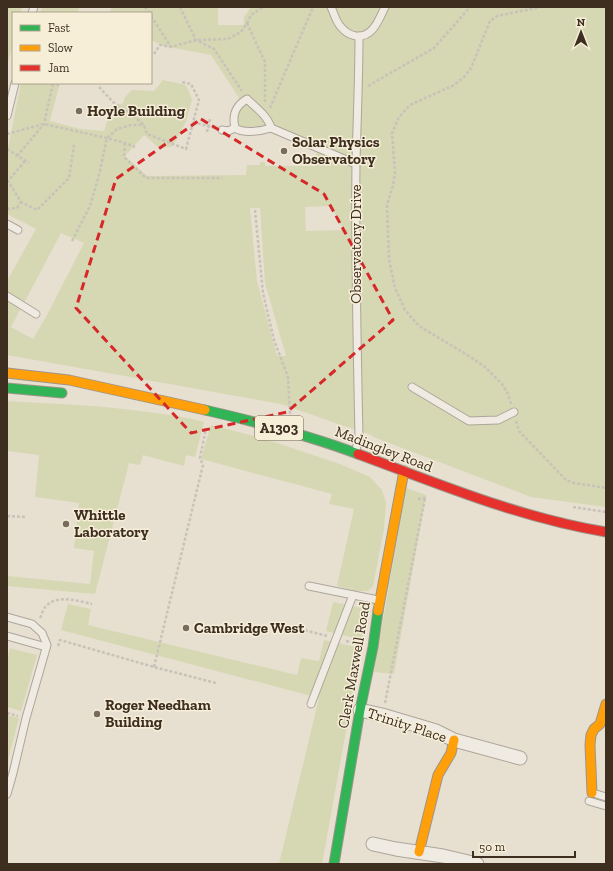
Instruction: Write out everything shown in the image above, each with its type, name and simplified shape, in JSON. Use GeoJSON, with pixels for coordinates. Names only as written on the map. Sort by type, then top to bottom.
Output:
{"type":"FeatureCollection","features":[{"type":"Feature","properties":{"kind":"main road","name":"Madingley Road"},"geometry":{"type":"LineString","coordinates":[[7,373],[69,380],[227,415],[290,431],[356,452],[510,509],[581,528],[606,532]]}},
{"type":"Feature","properties":{"kind":"main road"},"geometry":{"type":"LineString","coordinates":[[7,388],[68,394]]}},
{"type":"Feature","properties":{"kind":"main road","name":"Madingley Road"},"geometry":{"type":"LineString","coordinates":[[98,396],[150,399]]}},
{"type":"Feature","properties":{"kind":"main road","name":"Clerk Maxwell Road"},"geometry":{"type":"LineString","coordinates":[[334,864],[360,710],[373,648],[379,601],[404,471]]}},
{"type":"Feature","properties":{"kind":"main road"},"geometry":{"type":"LineString","coordinates":[[591,797],[591,735],[594,729],[600,724],[606,704]]}},
{"type":"Feature","properties":{"kind":"main road","name":"Trinity Place"},"geometry":{"type":"LineString","coordinates":[[419,852],[438,775],[451,753],[454,740]]}},
{"type":"Feature","properties":{"kind":"street","name":"Trinity Place"},"geometry":{"type":"LineString","coordinates":[[360,710],[436,731],[454,740],[520,758]]}},
{"type":"Feature","properties":{"kind":"street"},"geometry":{"type":"LineString","coordinates":[[373,844],[443,856],[477,864]]}},
{"type":"Feature","properties":{"kind":"lane"},"geometry":{"type":"LineString","coordinates":[[331,7],[340,26],[349,35],[359,36],[368,34],[376,24],[385,7]]}},
{"type":"Feature","properties":{"kind":"lane","name":"Observatory Drive"},"geometry":{"type":"LineString","coordinates":[[356,452],[358,436],[356,164],[359,36]]}},
{"type":"Feature","properties":{"kind":"lane"},"geometry":{"type":"LineString","coordinates":[[7,116],[14,84]]}},
{"type":"Feature","properties":{"kind":"lane"},"geometry":{"type":"LineString","coordinates":[[235,128],[233,120],[235,111],[240,103],[247,99],[270,123],[271,128]]}},
{"type":"Feature","properties":{"kind":"lane"},"geometry":{"type":"LineString","coordinates":[[222,130],[228,131],[235,128],[238,130],[259,131],[271,128],[356,164]]}},
{"type":"Feature","properties":{"kind":"lane"},"geometry":{"type":"LineString","coordinates":[[7,224],[18,230]]}},
{"type":"Feature","properties":{"kind":"lane"},"geometry":{"type":"LineString","coordinates":[[7,296],[36,314]]}},
{"type":"Feature","properties":{"kind":"lane"},"geometry":{"type":"LineString","coordinates":[[412,387],[469,421],[498,420],[514,412]]}},
{"type":"Feature","properties":{"kind":"lane"},"geometry":{"type":"LineString","coordinates":[[309,586],[379,601]]}},
{"type":"Feature","properties":{"kind":"lane"},"geometry":{"type":"LineString","coordinates":[[311,704],[354,595]]}},
{"type":"Feature","properties":{"kind":"lane"},"geometry":{"type":"LineString","coordinates":[[7,617],[32,624],[42,633],[47,644],[26,718],[7,794]]}},
{"type":"Feature","properties":{"kind":"lane"},"geometry":{"type":"LineString","coordinates":[[7,636],[46,647]]}},
{"type":"Feature","properties":{"kind":"lane"},"geometry":{"type":"LineString","coordinates":[[591,797],[606,797]]}},
{"type":"Feature","properties":{"kind":"lane"},"geometry":{"type":"LineString","coordinates":[[591,797],[606,806]]}},
{"type":"Feature","properties":{"kind":"path"},"geometry":{"type":"LineString","coordinates":[[180,7],[196,40],[214,49],[247,99]]}},
{"type":"Feature","properties":{"kind":"path"},"geometry":{"type":"LineString","coordinates":[[154,54],[160,45],[171,47],[196,40],[228,39],[241,32],[251,15],[263,7]]}},
{"type":"Feature","properties":{"kind":"path"},"geometry":{"type":"LineString","coordinates":[[265,118],[313,7]]}},
{"type":"Feature","properties":{"kind":"path"},"geometry":{"type":"LineString","coordinates":[[358,91],[434,48],[470,7]]}},
{"type":"Feature","properties":{"kind":"path"},"geometry":{"type":"LineString","coordinates":[[542,7],[497,16],[490,21],[471,68],[464,77],[454,85],[410,105],[399,117],[392,133],[395,173],[387,205],[389,259],[395,288],[405,310],[419,326],[470,356],[485,367],[502,384],[508,394],[519,431],[566,480],[574,483],[606,488]]}},
{"type":"Feature","properties":{"kind":"path"},"geometry":{"type":"LineString","coordinates":[[152,18],[171,47]]}},
{"type":"Feature","properties":{"kind":"path"},"geometry":{"type":"LineString","coordinates":[[247,24],[265,62],[265,118]]}},
{"type":"Feature","properties":{"kind":"path"},"geometry":{"type":"LineString","coordinates":[[99,87],[112,102],[131,114],[144,125],[147,134],[186,149],[199,100],[191,84],[182,82]]}},
{"type":"Feature","properties":{"kind":"path"},"geometry":{"type":"LineString","coordinates":[[17,156],[44,124],[53,84]]}},
{"type":"Feature","properties":{"kind":"path"},"geometry":{"type":"LineString","coordinates":[[207,132],[210,120]]}},
{"type":"Feature","properties":{"kind":"path"},"geometry":{"type":"LineString","coordinates":[[193,122],[222,130]]}},
{"type":"Feature","properties":{"kind":"path"},"geometry":{"type":"LineString","coordinates":[[7,134],[44,124],[107,138],[135,147]]}},
{"type":"Feature","properties":{"kind":"path"},"geometry":{"type":"LineString","coordinates":[[72,241],[90,206],[99,175],[107,138],[117,129],[131,125],[144,125]]}},
{"type":"Feature","properties":{"kind":"path"},"geometry":{"type":"LineString","coordinates":[[125,143],[124,157],[146,178],[222,178]]}},
{"type":"Feature","properties":{"kind":"path"},"geometry":{"type":"LineString","coordinates":[[25,161],[8,180],[21,202],[37,210],[69,178],[74,145]]}},
{"type":"Feature","properties":{"kind":"path"},"geometry":{"type":"LineString","coordinates":[[7,149],[29,163]]}},
{"type":"Feature","properties":{"kind":"path"},"geometry":{"type":"LineString","coordinates":[[185,178],[185,183]]}},
{"type":"Feature","properties":{"kind":"path"},"geometry":{"type":"LineString","coordinates":[[7,209],[18,208],[21,202]]}},
{"type":"Feature","properties":{"kind":"path"},"geometry":{"type":"LineString","coordinates":[[255,210],[263,293],[274,340],[288,377],[290,416]]}},
{"type":"Feature","properties":{"kind":"path"},"geometry":{"type":"LineString","coordinates":[[154,667],[203,465],[200,458],[207,426]]}},
{"type":"Feature","properties":{"kind":"path"},"geometry":{"type":"LineString","coordinates":[[382,715],[425,498]]}},
{"type":"Feature","properties":{"kind":"path"},"geometry":{"type":"LineString","coordinates":[[7,516],[26,517]]}},
{"type":"Feature","properties":{"kind":"path"},"geometry":{"type":"LineString","coordinates":[[35,627],[46,606],[56,600],[74,599],[92,604]]}},
{"type":"Feature","properties":{"kind":"path"},"geometry":{"type":"LineString","coordinates":[[58,647],[60,640],[216,683]]}},
{"type":"Feature","properties":{"kind":"highlighted area"},"geometry":{"type":"Polygon","coordinates":[[[201,119],[324,194],[393,320],[287,412],[191,433],[76,308],[116,179],[201,119]]]}},
{"type":"Feature","properties":{"kind":"green space"},"geometry":{"type":"Polygon","coordinates":[[[7,7],[22,7],[21,12],[12,12],[12,47],[7,66],[7,7]]]}},
{"type":"Feature","properties":{"kind":"green space"},"geometry":{"type":"Polygon","coordinates":[[[42,7],[79,7],[78,12],[40,12],[42,7]]]}},
{"type":"Feature","properties":{"kind":"green space"},"geometry":{"type":"Polygon","coordinates":[[[111,7],[218,7],[218,25],[244,25],[244,17],[251,7],[606,7],[606,507],[531,497],[369,434],[281,404],[7,355],[7,301],[21,308],[11,327],[33,339],[84,243],[61,233],[24,303],[7,294],[7,281],[36,229],[7,214],[7,153],[21,84],[60,84],[50,121],[80,129],[104,131],[111,110],[123,103],[125,97],[132,90],[154,91],[163,80],[186,85],[192,99],[186,122],[171,147],[159,148],[144,135],[125,156],[147,176],[246,175],[247,165],[260,165],[260,162],[265,162],[265,166],[314,166],[318,144],[273,124],[247,98],[241,101],[211,55],[164,46],[152,40],[152,12],[110,12],[111,7]],[[332,206],[305,207],[306,231],[344,230],[338,221],[332,206]],[[250,208],[257,281],[277,356],[286,356],[265,283],[260,208],[250,208]]]}},
{"type":"Feature","properties":{"kind":"green space"},"geometry":{"type":"Polygon","coordinates":[[[244,103],[248,104],[266,122],[265,126],[258,128],[239,127],[237,124],[238,111],[244,103]]]}},
{"type":"Feature","properties":{"kind":"green space"},"geometry":{"type":"Polygon","coordinates":[[[7,401],[112,408],[168,415],[204,422],[195,457],[186,455],[184,466],[143,455],[140,465],[129,463],[95,594],[7,586],[7,576],[90,584],[94,551],[74,548],[79,503],[35,497],[39,455],[7,451],[7,401]]]}},
{"type":"Feature","properties":{"kind":"green space"},"geometry":{"type":"Polygon","coordinates":[[[211,425],[262,438],[340,464],[370,477],[382,490],[386,503],[384,529],[373,586],[368,591],[356,591],[337,586],[354,509],[329,504],[332,494],[201,459],[211,425]]]}},
{"type":"Feature","properties":{"kind":"green space"},"geometry":{"type":"Polygon","coordinates":[[[406,488],[426,495],[394,674],[374,672],[406,488]]]}},
{"type":"Feature","properties":{"kind":"green space"},"geometry":{"type":"Polygon","coordinates":[[[333,602],[361,608],[366,615],[363,640],[326,631],[333,602]]]}},
{"type":"Feature","properties":{"kind":"green space"},"geometry":{"type":"Polygon","coordinates":[[[68,604],[91,609],[88,625],[297,675],[301,658],[319,661],[324,640],[361,648],[322,864],[279,864],[319,698],[61,630],[68,604]]]}},
{"type":"Feature","properties":{"kind":"green space"},"geometry":{"type":"Polygon","coordinates":[[[10,648],[37,655],[21,711],[7,707],[7,660],[10,648]]]}},
{"type":"Feature","properties":{"kind":"green space"},"geometry":{"type":"Polygon","coordinates":[[[7,715],[19,718],[7,764],[7,715]]]}},
{"type":"Feature","properties":{"kind":"traffic: fast"},"geometry":{"type":"LineString","coordinates":[[7,388],[62,393]]}},
{"type":"Feature","properties":{"kind":"traffic: fast"},"geometry":{"type":"LineString","coordinates":[[205,410],[282,429],[358,454]]}},
{"type":"Feature","properties":{"kind":"traffic: fast"},"geometry":{"type":"LineString","coordinates":[[334,864],[360,710],[373,647],[378,611]]}},
{"type":"Feature","properties":{"kind":"traffic: slow"},"geometry":{"type":"LineString","coordinates":[[7,373],[69,380],[205,410]]}},
{"type":"Feature","properties":{"kind":"traffic: slow"},"geometry":{"type":"LineString","coordinates":[[378,611],[404,471]]}},
{"type":"Feature","properties":{"kind":"traffic: slow"},"geometry":{"type":"LineString","coordinates":[[592,793],[591,735],[594,729],[600,724],[606,704]]}},
{"type":"Feature","properties":{"kind":"traffic: slow"},"geometry":{"type":"LineString","coordinates":[[419,852],[438,775],[451,753],[454,740]]}},
{"type":"Feature","properties":{"kind":"traffic: jam"},"geometry":{"type":"LineString","coordinates":[[358,454],[449,488],[511,509],[574,526],[606,532]]}},
{"type":"Feature","properties":{"kind":"place","name":"Hoyle Building"},"geometry":{"type":"Point","coordinates":[79,111]}},
{"type":"Feature","properties":{"kind":"place","name":"Solar Physics Observatory"},"geometry":{"type":"Point","coordinates":[284,151]}},
{"type":"Feature","properties":{"kind":"place","name":"Whittle Laboratory"},"geometry":{"type":"Point","coordinates":[66,524]}},
{"type":"Feature","properties":{"kind":"place","name":"Cambridge West"},"geometry":{"type":"Point","coordinates":[186,628]}},
{"type":"Feature","properties":{"kind":"place","name":"Roger Needham Building"},"geometry":{"type":"Point","coordinates":[97,714]}}]}
